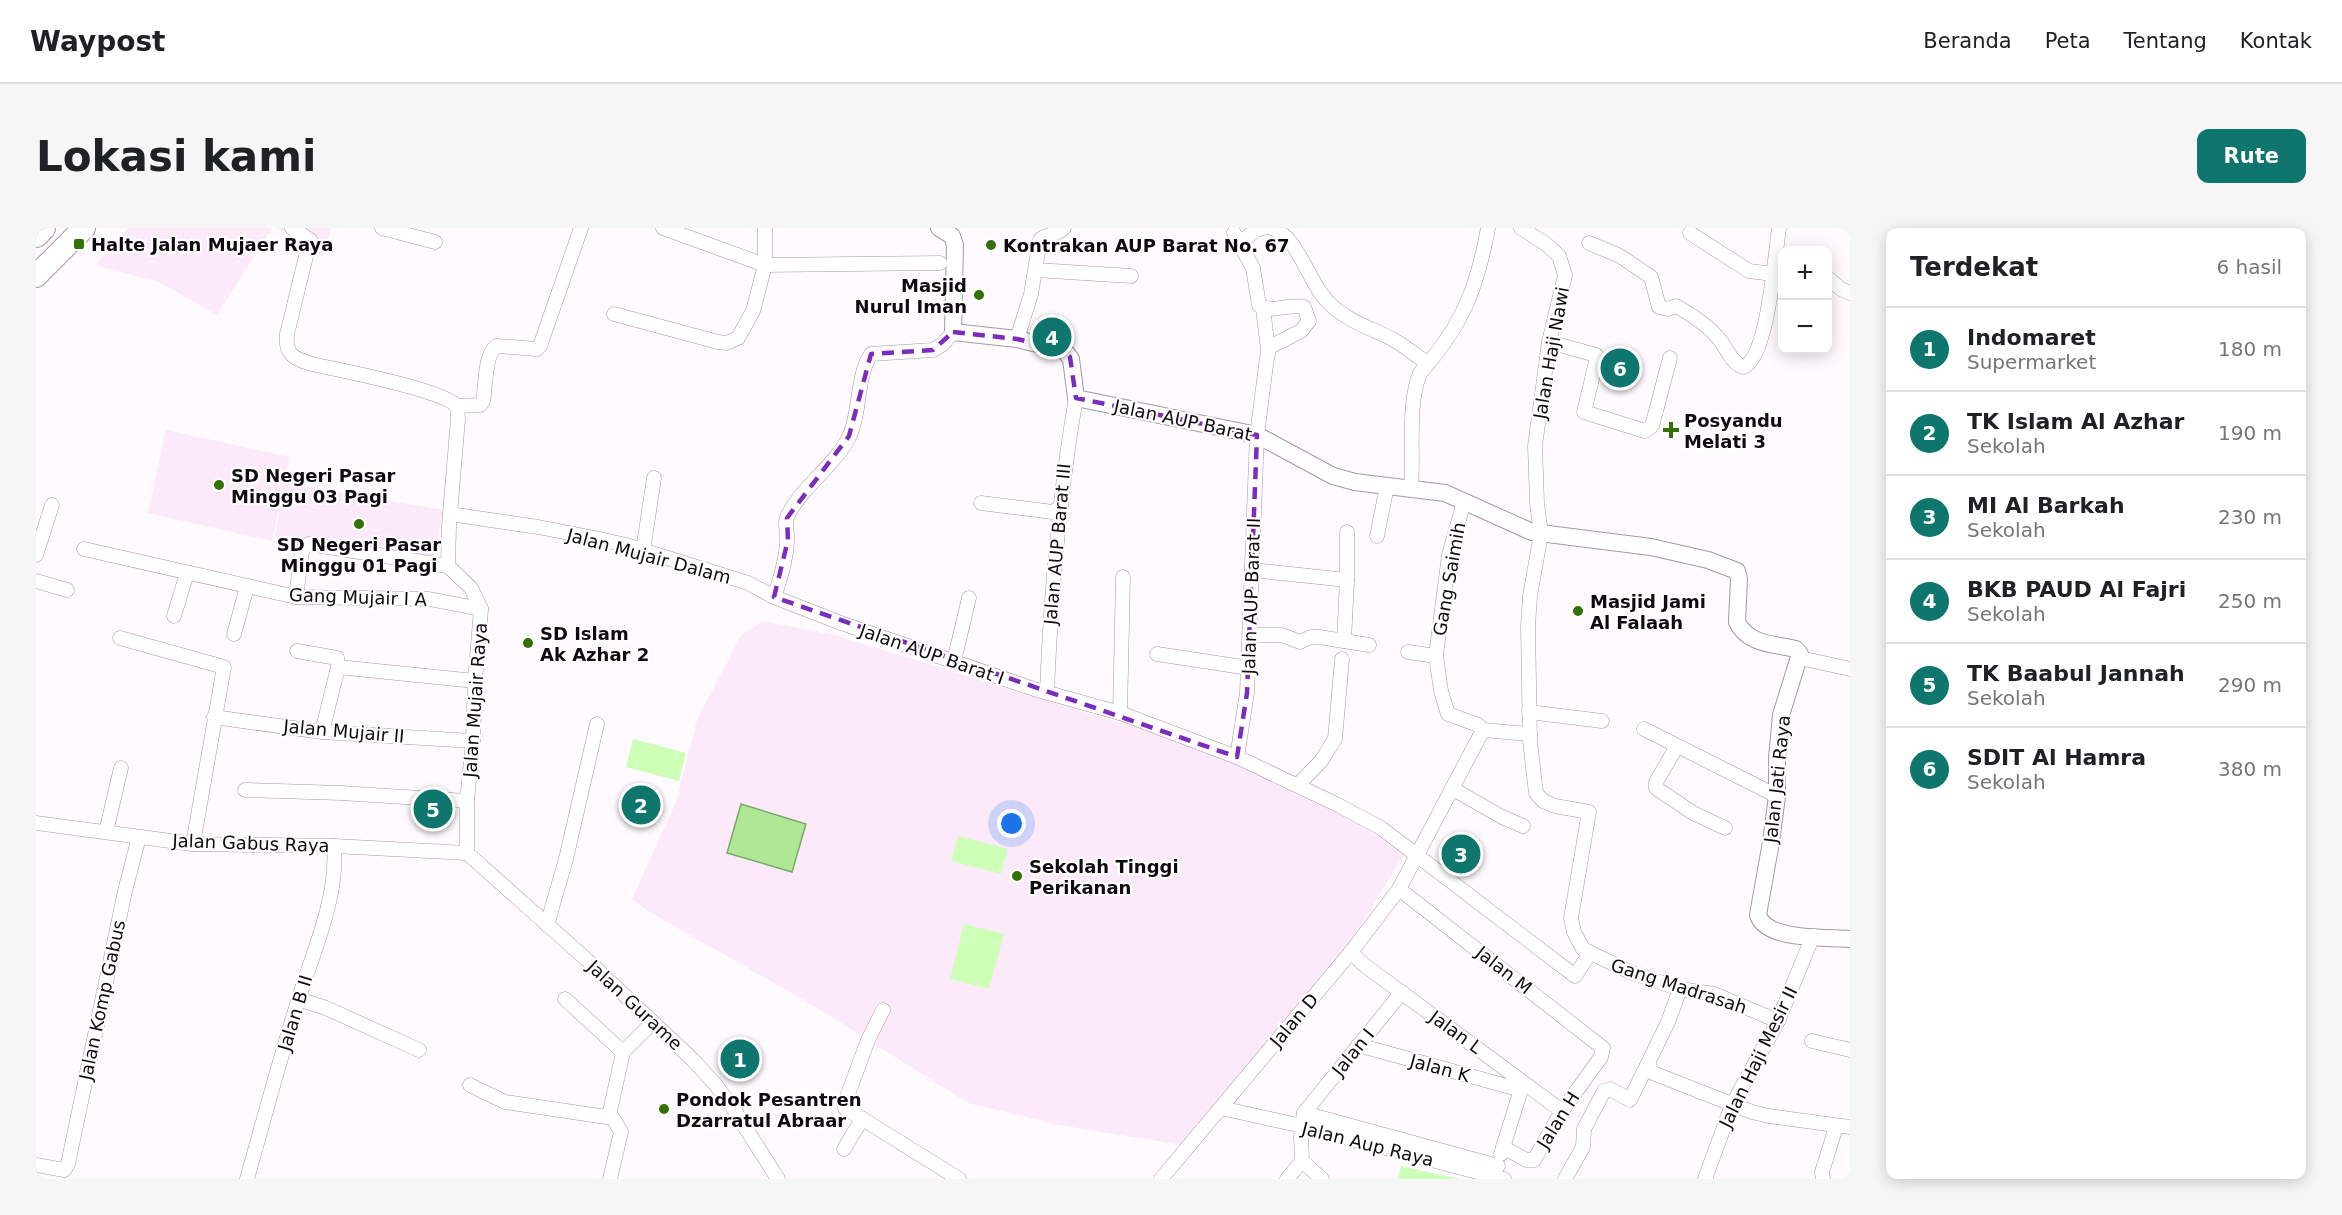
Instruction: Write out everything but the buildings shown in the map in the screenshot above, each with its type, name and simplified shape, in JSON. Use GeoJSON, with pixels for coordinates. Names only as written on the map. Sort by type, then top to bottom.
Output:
{"type":"FeatureCollection","features":[{"type":"Feature","properties":{"kind":"highway"},"geometry":{"type":"LineString","coordinates":[[36,235],[43,228]]}},
{"type":"Feature","properties":{"kind":"highway"},"geometry":{"type":"LineString","coordinates":[[36,276],[84,228]]}},
{"type":"Feature","properties":{"kind":"street"},"geometry":{"type":"LineString","coordinates":[[292,228],[311,234],[287,334],[286,346],[290,354],[312,364],[424,390],[448,399],[457,406],[480,405],[483,401],[493,348],[497,346],[537,349],[540,346],[581,228]]}},
{"type":"Feature","properties":{"kind":"street"},"geometry":{"type":"LineString","coordinates":[[382,228],[435,242]]}},
{"type":"Feature","properties":{"kind":"street"},"geometry":{"type":"LineString","coordinates":[[663,228],[765,265],[940,263]]}},
{"type":"Feature","properties":{"kind":"street"},"geometry":{"type":"LineString","coordinates":[[614,314],[727,343],[738,338],[748,322],[765,265],[765,228]]}},
{"type":"Feature","properties":{"kind":"street"},"geometry":{"type":"LineString","coordinates":[[1017,339],[1026,315],[1040,240],[1064,228]]}},
{"type":"Feature","properties":{"kind":"street","name":"Jalan AUP Barat II"},"geometry":{"type":"LineString","coordinates":[[1237,757],[1244,723],[1249,668],[1257,435],[1268,350],[1263,308],[1259,306],[1253,268],[1237,238],[1263,228]]}},
{"type":"Feature","properties":{"kind":"street"},"geometry":{"type":"LineString","coordinates":[[1272,228],[1284,234],[1292,243],[1316,288],[1329,304],[1341,313],[1397,342],[1428,364]]}},
{"type":"Feature","properties":{"kind":"street"},"geometry":{"type":"LineString","coordinates":[[1411,489],[1415,391],[1420,373],[1454,332],[1467,304],[1482,258],[1488,228]]}},
{"type":"Feature","properties":{"kind":"street","name":"Jalan Haji Nawi"},"geometry":{"type":"LineString","coordinates":[[1521,228],[1546,244],[1559,256],[1564,284],[1549,342],[1535,446],[1537,503],[1541,534]]}},
{"type":"Feature","properties":{"kind":"street"},"geometry":{"type":"LineString","coordinates":[[1589,243],[1620,256],[1651,277],[1659,307],[1668,309],[1676,306],[1696,318],[1719,338],[1738,366],[1742,368],[1749,365],[1768,313],[1779,228]]}},
{"type":"Feature","properties":{"kind":"street"},"geometry":{"type":"LineString","coordinates":[[774,597],[788,540],[787,518],[816,478],[837,457],[849,436],[857,410],[866,364],[871,354],[933,350],[943,344],[953,332],[955,245],[952,236],[944,230]]}},
{"type":"Feature","properties":{"kind":"street"},"geometry":{"type":"LineString","coordinates":[[1690,233],[1749,271],[1773,274]]}},
{"type":"Feature","properties":{"kind":"street"},"geometry":{"type":"LineString","coordinates":[[1036,270],[1131,276]]}},
{"type":"Feature","properties":{"kind":"street"},"geometry":{"type":"LineString","coordinates":[[1832,282],[1850,293]]}},
{"type":"Feature","properties":{"kind":"street"},"geometry":{"type":"LineString","coordinates":[[1263,308],[1304,307],[1309,321],[1301,331],[1268,350]]}},
{"type":"Feature","properties":{"kind":"street"},"geometry":{"type":"LineString","coordinates":[[953,332],[1017,339],[1063,350],[1071,359],[1076,398]]}},
{"type":"Feature","properties":{"kind":"street"},"geometry":{"type":"LineString","coordinates":[[1549,342],[1596,355],[1598,363],[1584,412],[1645,431],[1652,426],[1670,358]]}},
{"type":"Feature","properties":{"kind":"street","name":"Jalan AUP Barat"},"geometry":{"type":"LineString","coordinates":[[1076,398],[1257,435],[1333,476],[1355,482],[1445,493],[1524,530],[1541,534]]}},
{"type":"Feature","properties":{"kind":"street","name":"Jalan AUP Barat III"},"geometry":{"type":"LineString","coordinates":[[1047,692],[1051,589],[1065,458],[1076,398]]}},
{"type":"Feature","properties":{"kind":"street"},"geometry":{"type":"LineString","coordinates":[[296,597],[302,551],[309,544],[448,566],[457,406]]}},
{"type":"Feature","properties":{"kind":"street"},"geometry":{"type":"LineString","coordinates":[[643,550],[654,478]]}},
{"type":"Feature","properties":{"kind":"street"},"geometry":{"type":"LineString","coordinates":[[1377,536],[1387,486]]}},
{"type":"Feature","properties":{"kind":"street","name":"Gang Saimih"},"geometry":{"type":"LineString","coordinates":[[1464,502],[1449,555],[1436,656],[1441,691],[1448,714],[1478,725],[1483,730]]}},
{"type":"Feature","properties":{"kind":"street"},"geometry":{"type":"LineString","coordinates":[[981,503],[1053,512],[1061,506]]}},
{"type":"Feature","properties":{"kind":"street"},"geometry":{"type":"LineString","coordinates":[[36,555],[52,505]]}},
{"type":"Feature","properties":{"kind":"street","name":"Jalan Mujair Dalam"},"geometry":{"type":"LineString","coordinates":[[450,514],[538,527],[643,550],[748,583],[774,597]]}},
{"type":"Feature","properties":{"kind":"street"},"geometry":{"type":"LineString","coordinates":[[1344,641],[1347,532]]}},
{"type":"Feature","properties":{"kind":"street"},"geometry":{"type":"LineString","coordinates":[[1590,953],[1583,949],[1578,941],[1571,918],[1589,812],[1555,806],[1543,801],[1536,793],[1529,712],[1528,617],[1541,534],[1651,547],[1708,560],[1737,571],[1739,579],[1737,622],[1738,626],[1754,640],[1796,649],[1800,651],[1800,658],[1850,669]]}},
{"type":"Feature","properties":{"kind":"street","name":"Gang Mujair I A"},"geometry":{"type":"LineString","coordinates":[[84,549],[296,597],[429,599],[482,609]]}},
{"type":"Feature","properties":{"kind":"street","name":"Jalan Mujair Raya"},"geometry":{"type":"LineString","coordinates":[[448,566],[471,588],[482,609],[467,801],[466,854]]}},
{"type":"Feature","properties":{"kind":"street"},"geometry":{"type":"LineString","coordinates":[[1252,570],[1347,580]]}},
{"type":"Feature","properties":{"kind":"street"},"geometry":{"type":"LineString","coordinates":[[174,616],[187,573]]}},
{"type":"Feature","properties":{"kind":"street"},"geometry":{"type":"LineString","coordinates":[[1120,713],[1124,577]]}},
{"type":"Feature","properties":{"kind":"street"},"geometry":{"type":"LineString","coordinates":[[36,581],[67,590]]}},
{"type":"Feature","properties":{"kind":"street"},"geometry":{"type":"LineString","coordinates":[[234,634],[247,587]]}},
{"type":"Feature","properties":{"kind":"street","name":"Jalan AUP Barat I"},"geometry":{"type":"LineString","coordinates":[[774,597],[841,623],[954,661],[1120,713],[1237,757],[1298,785],[1381,828],[1418,856]]}},
{"type":"Feature","properties":{"kind":"street"},"geometry":{"type":"LineString","coordinates":[[954,661],[969,598]]}},
{"type":"Feature","properties":{"kind":"street"},"geometry":{"type":"LineString","coordinates":[[1250,634],[1282,635],[1300,642],[1311,637],[1369,645]]}},
{"type":"Feature","properties":{"kind":"street"},"geometry":{"type":"LineString","coordinates":[[120,638],[224,667],[193,844]]}},
{"type":"Feature","properties":{"kind":"street"},"geometry":{"type":"LineString","coordinates":[[297,651],[337,658],[338,667],[322,732]]}},
{"type":"Feature","properties":{"kind":"street"},"geometry":{"type":"LineString","coordinates":[[1408,652],[1436,656]]}},
{"type":"Feature","properties":{"kind":"street"},"geometry":{"type":"LineString","coordinates":[[1156,654],[1249,668]]}},
{"type":"Feature","properties":{"kind":"street","name":"Jalan Jati Raya"},"geometry":{"type":"LineString","coordinates":[[1800,658],[1781,715],[1777,758],[1777,796],[1758,915],[1763,925],[1771,930],[1850,939]]}},
{"type":"Feature","properties":{"kind":"street"},"geometry":{"type":"LineString","coordinates":[[1298,785],[1321,761],[1335,739],[1342,659]]}},
{"type":"Feature","properties":{"kind":"street"},"geometry":{"type":"LineString","coordinates":[[338,667],[475,681]]}},
{"type":"Feature","properties":{"kind":"street"},"geometry":{"type":"LineString","coordinates":[[1529,712],[1602,721]]}},
{"type":"Feature","properties":{"kind":"street","name":"Jalan Mujair II"},"geometry":{"type":"LineString","coordinates":[[214,717],[322,732],[473,741]]}},
{"type":"Feature","properties":{"kind":"street"},"geometry":{"type":"LineString","coordinates":[[547,925],[566,859],[597,724]]}},
{"type":"Feature","properties":{"kind":"street"},"geometry":{"type":"LineString","coordinates":[[1644,729],[1777,796]]}},
{"type":"Feature","properties":{"kind":"street"},"geometry":{"type":"LineString","coordinates":[[1418,856],[1483,730],[1530,734]]}},
{"type":"Feature","properties":{"kind":"street"},"geometry":{"type":"LineString","coordinates":[[1677,746],[1656,782],[1656,788],[1693,813],[1725,828]]}},
{"type":"Feature","properties":{"kind":"street"},"geometry":{"type":"LineString","coordinates":[[106,832],[121,768]]}},
{"type":"Feature","properties":{"kind":"street"},"geometry":{"type":"LineString","coordinates":[[1453,789],[1502,817],[1523,826]]}},
{"type":"Feature","properties":{"kind":"street"},"geometry":{"type":"LineString","coordinates":[[245,790],[467,801]]}},
{"type":"Feature","properties":{"kind":"street","name":"Jalan Gabus Raya"},"geometry":{"type":"LineString","coordinates":[[36,823],[106,832],[137,844],[466,854]]}},
{"type":"Feature","properties":{"kind":"street","name":"Jalan Komp Gabus"},"geometry":{"type":"LineString","coordinates":[[36,1165],[64,1170],[69,1164],[125,891],[137,844]]}},
{"type":"Feature","properties":{"kind":"street","name":"Jalan B II"},"geometry":{"type":"LineString","coordinates":[[247,1179],[298,999],[322,925],[333,879],[334,849]]}},
{"type":"Feature","properties":{"kind":"street","name":"Jalan Gurame"},"geometry":{"type":"LineString","coordinates":[[466,854],[547,925],[648,1026],[715,1084],[778,1179]]}},
{"type":"Feature","properties":{"kind":"street","name":"Gang Madrasah"},"geometry":{"type":"LineString","coordinates":[[1418,856],[1575,976],[1590,953],[1630,972],[1680,988],[1714,994],[1778,1021]]}},
{"type":"Feature","properties":{"kind":"street","name":"Jalan D"},"geometry":{"type":"LineString","coordinates":[[1161,1179],[1226,1106],[1351,952],[1399,889],[1418,856]]}},
{"type":"Feature","properties":{"kind":"street","name":"Jalan M"},"geometry":{"type":"LineString","coordinates":[[1399,889],[1602,1046],[1603,1053]]}},
{"type":"Feature","properties":{"kind":"street","name":"Jalan Haji Mesir II"},"geometry":{"type":"LineString","coordinates":[[1704,1179],[1732,1105],[1778,1021],[1813,936]]}},
{"type":"Feature","properties":{"kind":"street","name":"Jalan L"},"geometry":{"type":"LineString","coordinates":[[1351,952],[1522,1086],[1562,1111]]}},
{"type":"Feature","properties":{"kind":"street"},"geometry":{"type":"LineString","coordinates":[[1565,1179],[1583,1147],[1584,1129],[1604,1091],[1610,1089],[1630,1100],[1668,1022],[1680,988]]}},
{"type":"Feature","properties":{"kind":"street","name":"Jalan I"},"geometry":{"type":"LineString","coordinates":[[1303,1118],[1358,1045],[1402,992]]}},
{"type":"Feature","properties":{"kind":"street"},"geometry":{"type":"LineString","coordinates":[[298,999],[326,1008],[419,1050]]}},
{"type":"Feature","properties":{"kind":"street"},"geometry":{"type":"LineString","coordinates":[[565,999],[626,1048]]}},
{"type":"Feature","properties":{"kind":"street"},"geometry":{"type":"LineString","coordinates":[[883,1011],[868,1040],[845,1102],[847,1110],[959,1179]]}},
{"type":"Feature","properties":{"kind":"street"},"geometry":{"type":"LineString","coordinates":[[609,1116],[626,1048],[648,1026]]}},
{"type":"Feature","properties":{"kind":"street"},"geometry":{"type":"LineString","coordinates":[[1812,1041],[1850,1050]]}},
{"type":"Feature","properties":{"kind":"street","name":"Jalan K"},"geometry":{"type":"LineString","coordinates":[[1358,1045],[1522,1086]]}},
{"type":"Feature","properties":{"kind":"street","name":"Jalan H"},"geometry":{"type":"LineString","coordinates":[[1503,1147],[1526,1160],[1534,1160],[1562,1111],[1603,1053]]}},
{"type":"Feature","properties":{"kind":"street"},"geometry":{"type":"LineString","coordinates":[[1648,1064],[1653,1073],[1732,1105],[1769,1116],[1843,1127],[1822,1172],[1823,1179]]}},
{"type":"Feature","properties":{"kind":"street"},"geometry":{"type":"LineString","coordinates":[[470,1085],[505,1102],[613,1118],[621,1132],[610,1179]]}},
{"type":"Feature","properties":{"kind":"street"},"geometry":{"type":"LineString","coordinates":[[1499,1176],[1503,1147],[1522,1086]]}},
{"type":"Feature","properties":{"kind":"street","name":"Jalan Aup Raya"},"geometry":{"type":"LineString","coordinates":[[1226,1106],[1241,1114],[1303,1118],[1499,1176]]}},
{"type":"Feature","properties":{"kind":"street"},"geometry":{"type":"LineString","coordinates":[[1287,1179],[1302,1161],[1303,1118]]}},
{"type":"Feature","properties":{"kind":"street"},"geometry":{"type":"LineString","coordinates":[[844,1149],[862,1119]]}},
{"type":"Feature","properties":{"kind":"street"},"geometry":{"type":"LineString","coordinates":[[1302,1161],[1322,1179]]}},
{"type":"Feature","properties":{"kind":"highlighted area"},"geometry":{"type":"Polygon","coordinates":[[[953,332],[1017,339],[1063,350],[1070,357],[1076,398],[1257,435],[1247,693],[1237,757],[774,597],[788,540],[787,518],[849,436],[871,354],[933,350],[953,332]]]}},
{"type":"Feature","properties":{"kind":"shaded area"},"geometry":{"type":"Polygon","coordinates":[[[129,228],[272,228],[217,315],[159,282],[95,265],[129,228]]]}},
{"type":"Feature","properties":{"kind":"shaded area"},"geometry":{"type":"Polygon","coordinates":[[[277,228],[332,228],[322,257],[277,228]]]}},
{"type":"Feature","properties":{"kind":"shaded area"},"geometry":{"type":"Polygon","coordinates":[[[166,430],[290,457],[285,483],[443,510],[433,564],[275,537],[283,490],[272,541],[148,513],[166,430]]]}},
{"type":"Feature","properties":{"kind":"shaded area","name":"Sekolah Tinggi Perikanan"},"geometry":{"type":"Polygon","coordinates":[[[763,621],[838,636],[1198,747],[1285,785],[1339,813],[1405,853],[1349,945],[1182,1145],[1059,1125],[968,1103],[816,1007],[646,910],[632,899],[676,802],[697,720],[741,635],[763,621]]]}},
{"type":"Feature","properties":{"kind":"shaded area"},"geometry":{"type":"Polygon","coordinates":[[[633,739],[686,753],[679,781],[626,767],[633,739]]]}},
{"type":"Feature","properties":{"kind":"shaded area"},"geometry":{"type":"Polygon","coordinates":[[[741,804],[806,824],[792,872],[727,853],[741,804]]]}},
{"type":"Feature","properties":{"kind":"shaded area"},"geometry":{"type":"Polygon","coordinates":[[[958,836],[1008,849],[1001,874],[951,861],[958,836]]]}},
{"type":"Feature","properties":{"kind":"shaded area"},"geometry":{"type":"Polygon","coordinates":[[[964,924],[1004,934],[989,989],[950,979],[964,924]]]}},
{"type":"Feature","properties":{"kind":"shaded area"},"geometry":{"type":"Polygon","coordinates":[[[1401,1166],[1460,1179],[1398,1179],[1401,1166]]]}},
{"type":"Feature","properties":{"kind":"place","name":"Halte Jalan Mujaer Raya"},"geometry":{"type":"Point","coordinates":[79,244]}},
{"type":"Feature","properties":{"kind":"place","name":"Kontrakan AUP Barat No. 67"},"geometry":{"type":"Point","coordinates":[991,245]}},
{"type":"Feature","properties":{"kind":"place","name":"Masjid Nurul Iman"},"geometry":{"type":"Point","coordinates":[979,295]}},
{"type":"Feature","properties":{"kind":"place","name":"BKB PAUD Al Fajri"},"geometry":{"type":"Point","coordinates":[1052,337]}},
{"type":"Feature","properties":{"kind":"place","name":"SDIT Al Hamra"},"geometry":{"type":"Point","coordinates":[1620,368]}},
{"type":"Feature","properties":{"kind":"place","name":"Posyandu Melati 3"},"geometry":{"type":"Point","coordinates":[1671,430]}},
{"type":"Feature","properties":{"kind":"place","name":"SD Negeri Pasar Minggu 03 Pagi"},"geometry":{"type":"Point","coordinates":[219,485]}},
{"type":"Feature","properties":{"kind":"place","name":"SD Negeri Pasar Minggu 01 Pagi"},"geometry":{"type":"Point","coordinates":[359,524]}},
{"type":"Feature","properties":{"kind":"place","name":"Masjid Jami Al Falaah"},"geometry":{"type":"Point","coordinates":[1578,611]}},
{"type":"Feature","properties":{"kind":"place","name":"SD Islam Ak Azhar 2"},"geometry":{"type":"Point","coordinates":[528,643]}},
{"type":"Feature","properties":{"kind":"place","name":"TK Islam Al Azhar"},"geometry":{"type":"Point","coordinates":[641,805]}},
{"type":"Feature","properties":{"kind":"place","name":"TK Baabul Jannah"},"geometry":{"type":"Point","coordinates":[433,809]}},
{"type":"Feature","properties":{"kind":"place","name":"MI Al Barkah"},"geometry":{"type":"Point","coordinates":[1461,854]}},
{"type":"Feature","properties":{"kind":"place","name":"Sekolah Tinggi Perikanan"},"geometry":{"type":"Point","coordinates":[1017,876]}},
{"type":"Feature","properties":{"kind":"place","name":"Indomaret"},"geometry":{"type":"Point","coordinates":[740,1059]}},
{"type":"Feature","properties":{"kind":"place","name":"Pondok Pesantren Dzarratul Abraar"},"geometry":{"type":"Point","coordinates":[664,1109]}}]}
